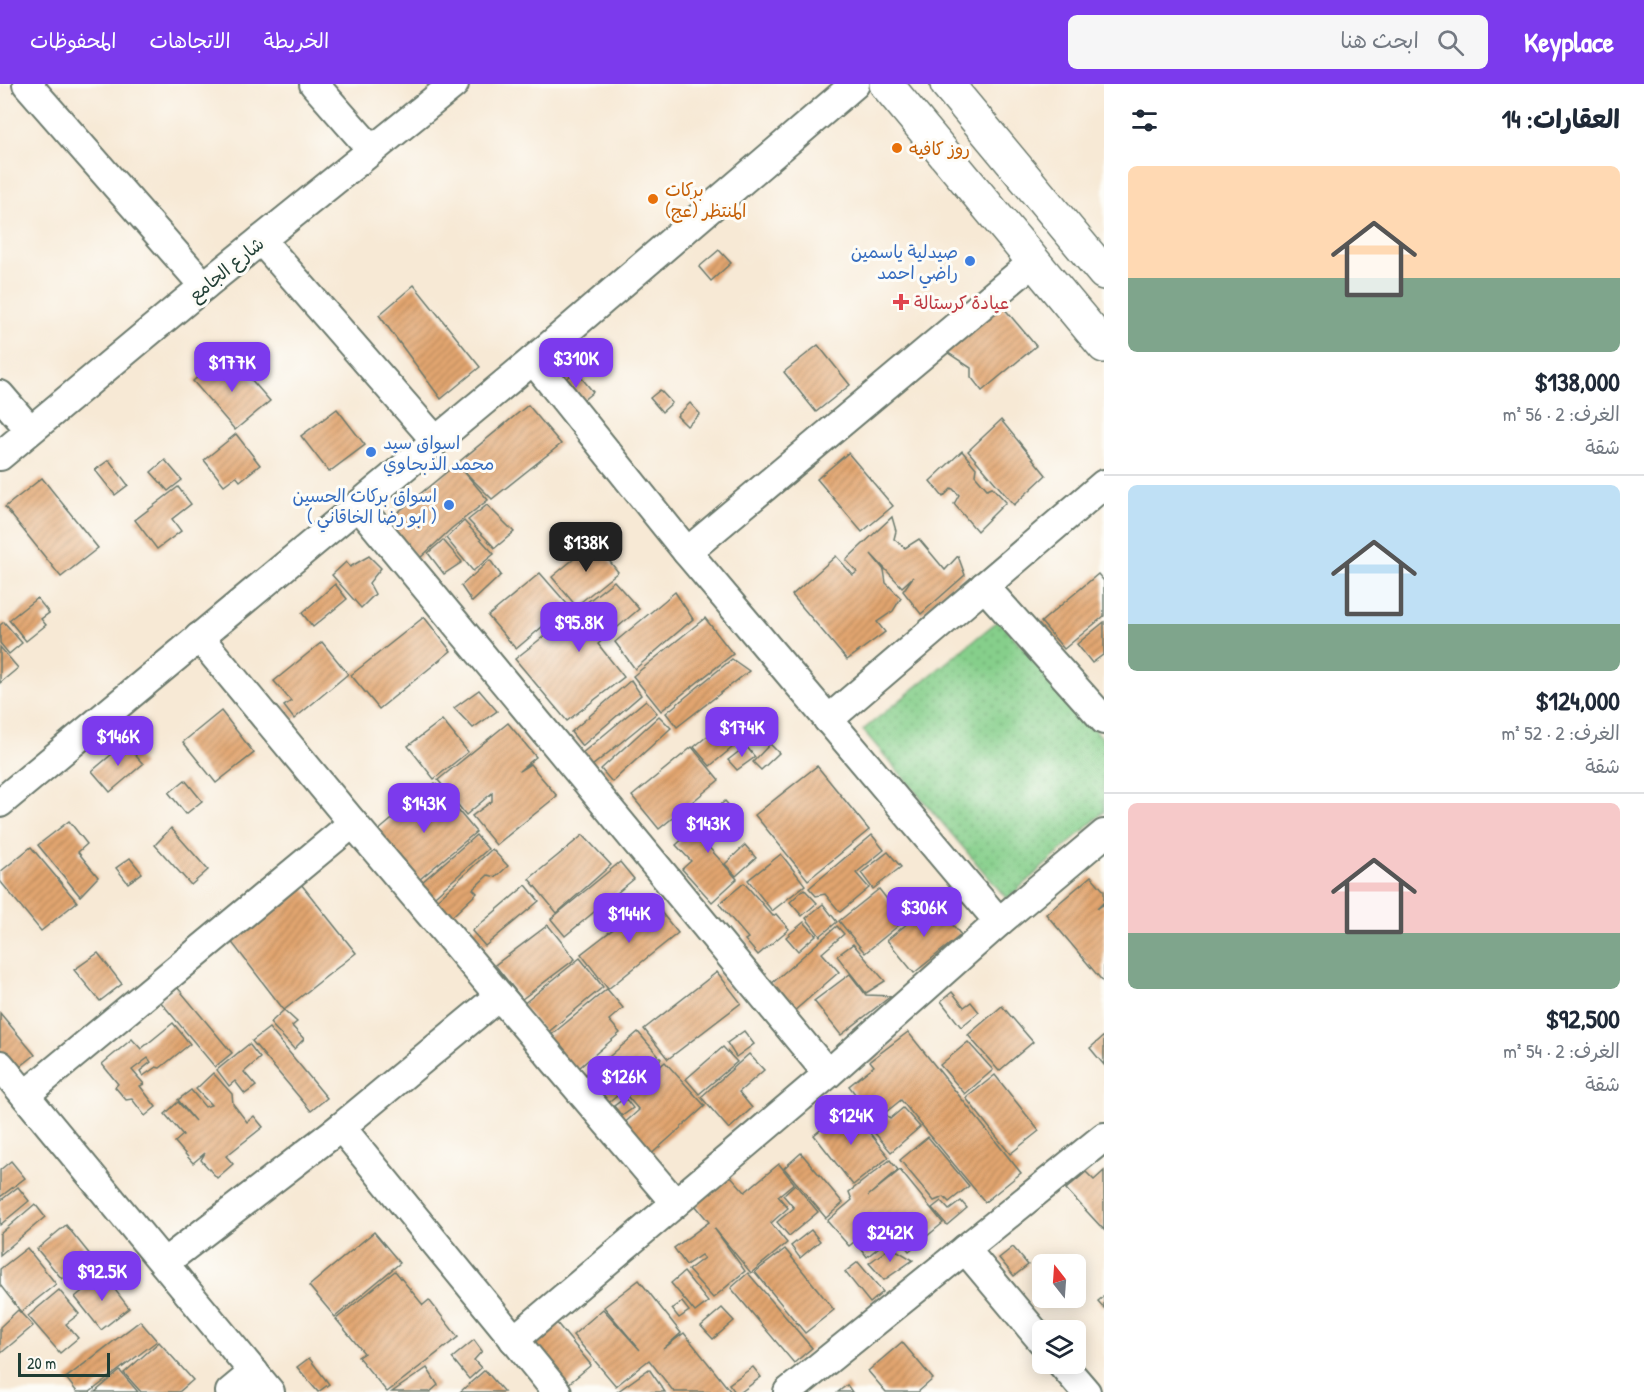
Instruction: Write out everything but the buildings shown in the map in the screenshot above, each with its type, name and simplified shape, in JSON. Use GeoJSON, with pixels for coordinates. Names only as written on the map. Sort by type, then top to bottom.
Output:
{"type":"FeatureCollection","features":[{"type":"Feature","properties":{"kind":"street"},"geometry":{"type":"LineString","coordinates":[[27,84],[204,286]]}},
{"type":"Feature","properties":{"kind":"street"},"geometry":{"type":"LineString","coordinates":[[314,84],[372,150]]}},
{"type":"Feature","properties":{"kind":"street","name":"شارع الجامع"},"geometry":{"type":"LineString","coordinates":[[0,456],[204,286],[454,84]]}},
{"type":"Feature","properties":{"kind":"street"},"geometry":{"type":"LineString","coordinates":[[0,803],[533,360],[855,84]]}},
{"type":"Feature","properties":{"kind":"street"},"geometry":{"type":"LineString","coordinates":[[886,84],[1104,346]]}},
{"type":"Feature","properties":{"kind":"street"},"geometry":{"type":"LineString","coordinates":[[947,84],[1104,273]]}},
{"type":"Feature","properties":{"kind":"street"},"geometry":{"type":"LineString","coordinates":[[261,240],[436,441]]}},
{"type":"Feature","properties":{"kind":"street"},"geometry":{"type":"LineString","coordinates":[[687,552],[1032,262]]}},
{"type":"Feature","properties":{"kind":"street"},"geometry":{"type":"LineString","coordinates":[[533,360],[687,552],[999,922]]}},
{"type":"Feature","properties":{"kind":"street"},"geometry":{"type":"LineString","coordinates":[[0,395],[30,430]]}},
{"type":"Feature","properties":{"kind":"street"},"geometry":{"type":"LineString","coordinates":[[828,720],[1104,484]]}},
{"type":"Feature","properties":{"kind":"street"},"geometry":{"type":"LineString","coordinates":[[358,505],[828,1074]]}},
{"type":"Feature","properties":{"kind":"street"},"geometry":{"type":"LineString","coordinates":[[984,586],[1104,720]]}},
{"type":"Feature","properties":{"kind":"street"},"geometry":{"type":"LineString","coordinates":[[199,637],[353,824],[675,1203]]}},
{"type":"Feature","properties":{"kind":"street"},"geometry":{"type":"LineString","coordinates":[[25,1095],[353,824]]}},
{"type":"Feature","properties":{"kind":"street"},"geometry":{"type":"LineString","coordinates":[[513,1340],[828,1074],[999,922],[1104,834]]}},
{"type":"Feature","properties":{"kind":"street"},"geometry":{"type":"LineString","coordinates":[[164,1263],[341,1127],[499,996]]}},
{"type":"Feature","properties":{"kind":"street"},"geometry":{"type":"LineString","coordinates":[[0,1065],[262,1382],[230,1392]]}},
{"type":"Feature","properties":{"kind":"street"},"geometry":{"type":"LineString","coordinates":[[341,1127],[557,1392]]}},
{"type":"Feature","properties":{"kind":"street"},"geometry":{"type":"LineString","coordinates":[[802,1388],[965,1249],[1104,1137]]}},
{"type":"Feature","properties":{"kind":"street"},"geometry":{"type":"LineString","coordinates":[[965,1249],[1032,1329]]}},
{"type":"Feature","properties":{"kind":"street"},"geometry":{"type":"LineString","coordinates":[[1071,1374],[1086,1392]]}},
{"type":"Feature","properties":{"kind":"green space"},"geometry":{"type":"Polygon","coordinates":[[[999,620],[1104,740],[1104,812],[1007,899],[863,730],[999,620]]]}},
{"type":"Feature","properties":{"kind":"place","name":"روز كافيه"},"geometry":{"type":"Point","coordinates":[897,148]}},
{"type":"Feature","properties":{"kind":"place","name":"بركات المنتظر (عج)"},"geometry":{"type":"Point","coordinates":[653,199]}},
{"type":"Feature","properties":{"kind":"place","name":"صيدلية ياسمين راضي احمد"},"geometry":{"type":"Point","coordinates":[970,261]}},
{"type":"Feature","properties":{"kind":"place","name":"عيادة كرستالة"},"geometry":{"type":"Point","coordinates":[901,302]}},
{"type":"Feature","properties":{"kind":"place","name":"اسواق سيد محمد الذبحاوي"},"geometry":{"type":"Point","coordinates":[371,452]}},
{"type":"Feature","properties":{"kind":"place","name":"اسواق بركات الحسين ( ابو رضا الخاقاني )"},"geometry":{"type":"Point","coordinates":[449,505]}}]}
